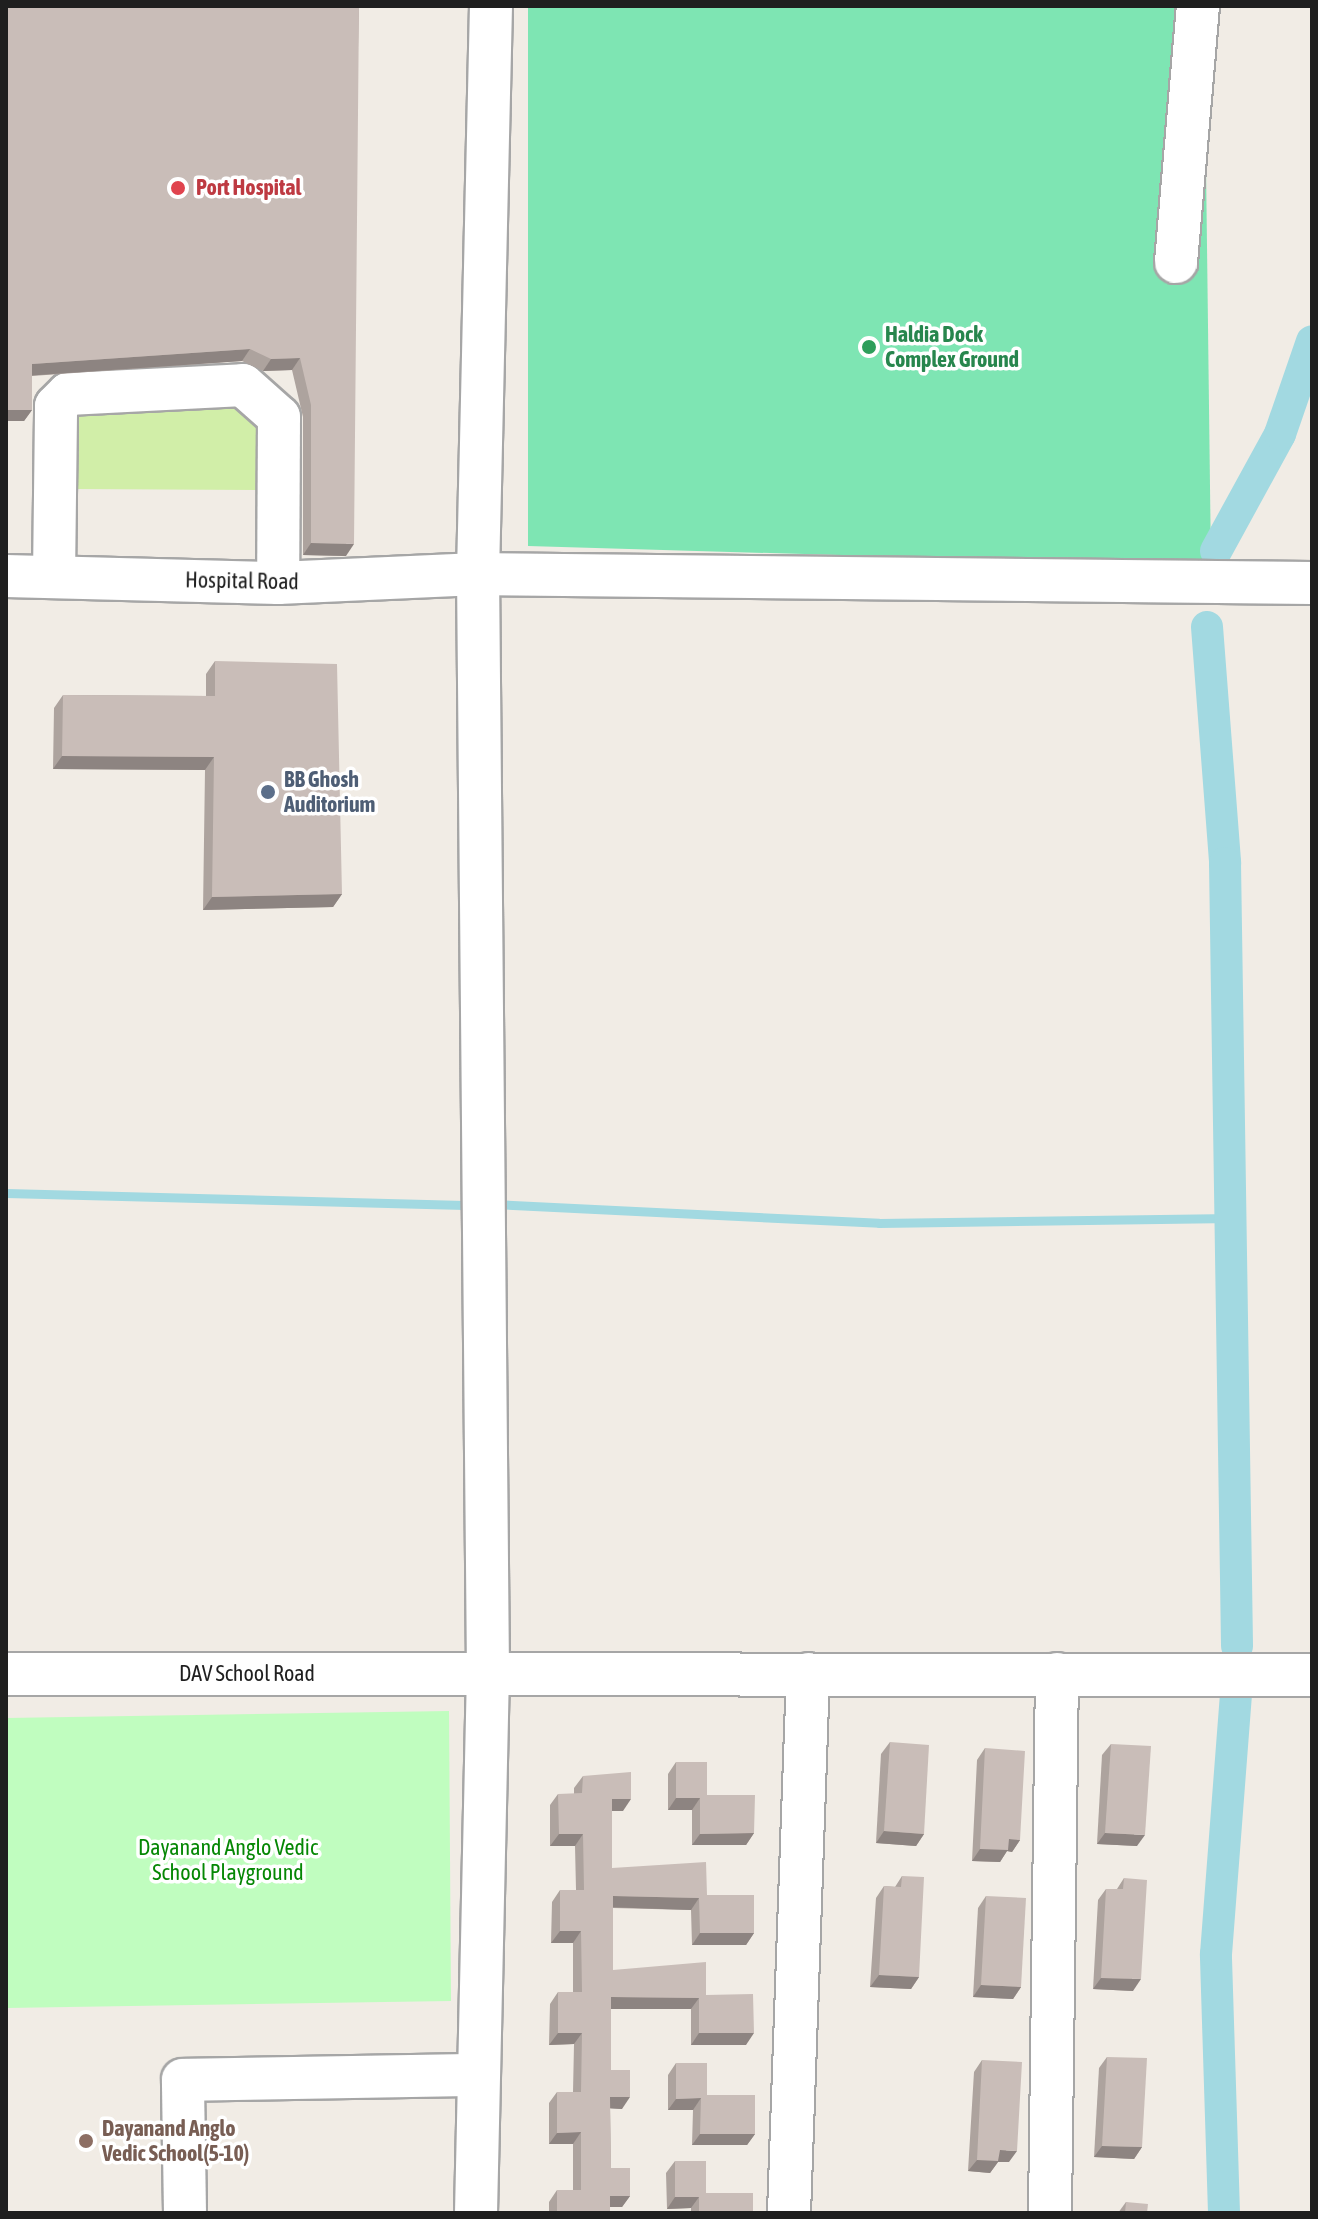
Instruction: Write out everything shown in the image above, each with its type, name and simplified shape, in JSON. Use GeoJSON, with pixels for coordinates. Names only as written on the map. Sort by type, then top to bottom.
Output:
{"type":"FeatureCollection","features":[{"type":"Feature","properties":{"kind":"street"},"geometry":{"type":"LineString","coordinates":[[476,2213],[488,1673],[481,1170],[478,574],[491,6]]}},
{"type":"Feature","properties":{"kind":"street"},"geometry":{"type":"LineString","coordinates":[[1176,262],[1198,6]]}},
{"type":"Feature","properties":{"kind":"street"},"geometry":{"type":"LineString","coordinates":[[54,577],[56,406],[68,394],[243,385],[279,417],[278,583]]}},
{"type":"Feature","properties":{"kind":"street","name":"Hospital Road"},"geometry":{"type":"LineString","coordinates":[[6,576],[278,583],[478,574],[1312,583]]}},
{"type":"Feature","properties":{"kind":"street","name":"DAV School Road"},"geometry":{"type":"LineString","coordinates":[[6,1674],[1312,1675]]}},
{"type":"Feature","properties":{"kind":"street"},"geometry":{"type":"LineString","coordinates":[[789,2213],[808,1674]]}},
{"type":"Feature","properties":{"kind":"street"},"geometry":{"type":"LineString","coordinates":[[1050,2213],[1057,1674]]}},
{"type":"Feature","properties":{"kind":"street"},"geometry":{"type":"LineString","coordinates":[[185,2213],[183,2080],[478,2075]]}},
{"type":"Feature","properties":{"kind":"green space","name":"Haldia Dock Complex Ground"},"geometry":{"type":"Polygon","coordinates":[[[528,6],[1204,6],[1211,566],[528,546],[528,6]]]}},
{"type":"Feature","properties":{"kind":"green space"},"geometry":{"type":"Polygon","coordinates":[[[237,397],[257,410],[264,490],[71,489],[71,415],[237,397]]]}},
{"type":"Feature","properties":{"kind":"green space","name":"Dayanand Anglo Vedic School Playground"},"geometry":{"type":"Polygon","coordinates":[[[449,1711],[451,2001],[6,2008],[6,1718],[449,1711]]]}},
{"type":"Feature","properties":{"kind":"building","name":"Port Hospital"},"geometry":{"type":"Polygon","coordinates":[[[6,6],[359,6],[354,544],[311,543],[311,405],[300,358],[271,359],[250,349],[32,364],[32,410],[6,410],[6,6]]]}},
{"type":"Feature","properties":{"kind":"building","name":"BB Ghosh Auditorium"},"geometry":{"type":"Polygon","coordinates":[[[215,661],[337,664],[342,894],[212,897],[214,757],[62,756],[63,695],[215,696],[215,661]]]}},
{"type":"Feature","properties":{"kind":"building"},"geometry":{"type":"Polygon","coordinates":[[[890,1742],[929,1745],[924,1834],[884,1831],[890,1742]]]}},
{"type":"Feature","properties":{"kind":"building"},"geometry":{"type":"Polygon","coordinates":[[[1111,1744],[1151,1746],[1145,1835],[1105,1833],[1111,1744]]]}},
{"type":"Feature","properties":{"kind":"building"},"geometry":{"type":"Polygon","coordinates":[[[985,1748],[1025,1751],[1020,1840],[1009,1839],[1008,1850],[980,1849],[985,1748]]]}},
{"type":"Feature","properties":{"kind":"building"},"geometry":{"type":"Polygon","coordinates":[[[676,1762],[707,1762],[707,1795],[755,1795],[754,1833],[700,1834],[700,1798],[676,1798],[676,1762]]]}},
{"type":"Feature","properties":{"kind":"building"},"geometry":{"type":"Polygon","coordinates":[[[631,1772],[631,1799],[612,1799],[612,1868],[706,1862],[707,1895],[754,1895],[754,1933],[700,1933],[699,1898],[613,1896],[613,1970],[706,1962],[706,1995],[753,1994],[754,2033],[699,2033],[699,1998],[611,1997],[611,2070],[630,2070],[630,2097],[610,2097],[611,2168],[630,2168],[630,2196],[610,2196],[610,2213],[557,2213],[557,2190],[581,2190],[581,2132],[557,2133],[557,2092],[581,2092],[582,2033],[558,2033],[558,1992],[582,1992],[581,1931],[560,1931],[560,1890],[584,1890],[583,1834],[559,1834],[558,1794],[582,1793],[583,1776],[631,1772]]]}},
{"type":"Feature","properties":{"kind":"building"},"geometry":{"type":"Polygon","coordinates":[[[902,1876],[924,1877],[919,1977],[879,1975],[884,1886],[901,1887],[902,1876]]]}},
{"type":"Feature","properties":{"kind":"building"},"geometry":{"type":"Polygon","coordinates":[[[1124,1878],[1147,1880],[1141,1979],[1101,1978],[1106,1889],[1123,1889],[1124,1878]]]}},
{"type":"Feature","properties":{"kind":"building"},"geometry":{"type":"Polygon","coordinates":[[[986,1896],[1026,1898],[1021,1987],[981,1985],[986,1896]]]}},
{"type":"Feature","properties":{"kind":"building"},"geometry":{"type":"Polygon","coordinates":[[[1107,2057],[1147,2058],[1142,2147],[1102,2146],[1107,2057]]]}},
{"type":"Feature","properties":{"kind":"building"},"geometry":{"type":"Polygon","coordinates":[[[982,2060],[1022,2062],[1017,2151],[1000,2150],[998,2161],[977,2160],[982,2060]]]}},
{"type":"Feature","properties":{"kind":"building"},"geometry":{"type":"Polygon","coordinates":[[[676,2063],[707,2063],[707,2095],[755,2095],[755,2134],[700,2134],[701,2098],[676,2099],[676,2063]]]}},
{"type":"Feature","properties":{"kind":"building"},"geometry":{"type":"Polygon","coordinates":[[[675,2161],[706,2161],[706,2193],[753,2193],[753,2213],[699,2213],[699,2197],[675,2197],[675,2161]]]}},
{"type":"Feature","properties":{"kind":"building"},"geometry":{"type":"Polygon","coordinates":[[[1126,2202],[1148,2204],[1147,2213],[1125,2213],[1126,2202]]]}},
{"type":"Feature","properties":{"kind":"waterway"},"geometry":{"type":"LineString","coordinates":[[1216,551],[1280,434],[1312,341]]}},
{"type":"Feature","properties":{"kind":"waterway"},"geometry":{"type":"LineString","coordinates":[[1207,627],[1225,863],[1237,1646]]}},
{"type":"Feature","properties":{"kind":"waterway"},"geometry":{"type":"LineString","coordinates":[[6,1193],[474,1205]]}},
{"type":"Feature","properties":{"kind":"waterway"},"geometry":{"type":"LineString","coordinates":[[493,1204],[879,1223],[1232,1218]]}},
{"type":"Feature","properties":{"kind":"waterway"},"geometry":{"type":"LineString","coordinates":[[1224,2213],[1216,1954],[1236,1692]]}},
{"type":"Feature","properties":{"kind":"place","name":"Port Hospital"},"geometry":{"type":"Point","coordinates":[178,188]}},
{"type":"Feature","properties":{"kind":"place","name":"Haldia Dock Complex Ground"},"geometry":{"type":"Point","coordinates":[869,347]}},
{"type":"Feature","properties":{"kind":"place","name":"BB Ghosh Auditorium"},"geometry":{"type":"Point","coordinates":[268,792]}},
{"type":"Feature","properties":{"kind":"place","name":"Dayanand Anglo Vedic School(5-10)"},"geometry":{"type":"Point","coordinates":[86,2141]}}]}
